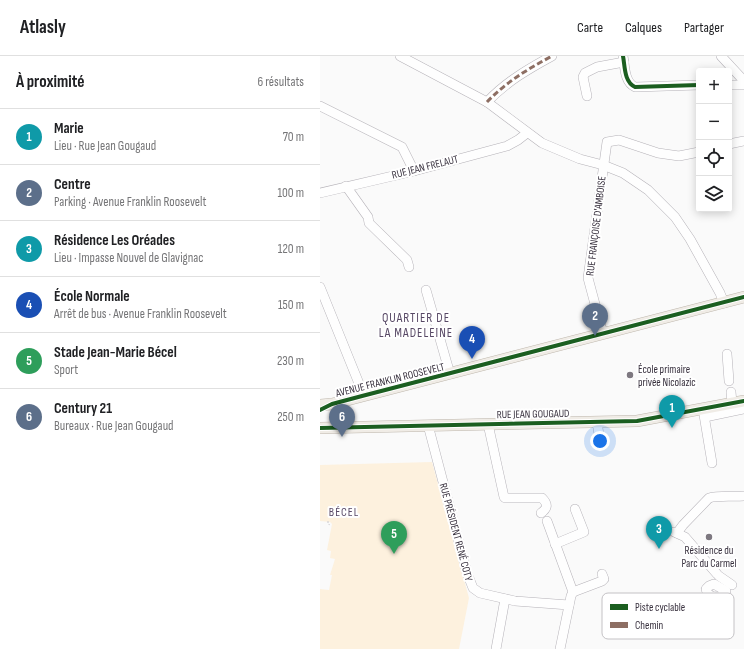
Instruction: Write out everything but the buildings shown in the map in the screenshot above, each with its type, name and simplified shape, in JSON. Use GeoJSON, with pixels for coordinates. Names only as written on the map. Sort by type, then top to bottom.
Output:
{"type":"FeatureCollection","features":[{"type":"Feature","properties":{"kind":"main road","name":"AVENUE FRANKLIN ROOSEVELT"},"geometry":{"type":"LineString","coordinates":[[332,404],[744,298]]}},
{"type":"Feature","properties":{"kind":"main road","name":"RUE JEAN GOUGAUD"},"geometry":{"type":"LineString","coordinates":[[320,428],[646,420],[704,413],[732,403],[744,402]]}},
{"type":"Feature","properties":{"kind":"main road"},"geometry":{"type":"LineString","coordinates":[[320,405],[332,404]]}},
{"type":"Feature","properties":{"kind":"street"},"geometry":{"type":"LineString","coordinates":[[400,56],[417,60],[488,102],[542,143],[580,159],[603,165],[623,173],[648,190],[675,217],[690,239],[724,303]]}},
{"type":"Feature","properties":{"kind":"street"},"geometry":{"type":"LineString","coordinates":[[488,102],[504,85],[529,68],[552,56]]}},
{"type":"Feature","properties":{"kind":"street"},"geometry":{"type":"LineString","coordinates":[[721,56],[744,82]]}},
{"type":"Feature","properties":{"kind":"street"},"geometry":{"type":"LineString","coordinates":[[587,96],[583,77],[585,73],[597,67],[624,59],[625,72],[628,82],[635,87],[696,85]]}},
{"type":"Feature","properties":{"kind":"street"},"geometry":{"type":"LineString","coordinates":[[732,85],[744,85]]}},
{"type":"Feature","properties":{"kind":"street"},"geometry":{"type":"LineString","coordinates":[[320,106],[402,147],[414,171]]}},
{"type":"Feature","properties":{"kind":"street","name":"RUE JEAN FRELAUT"},"geometry":{"type":"LineString","coordinates":[[320,193],[414,171],[507,146],[527,133]]}},
{"type":"Feature","properties":{"kind":"street","name":"RUE FRANÇOISE D'AMBOISE"},"geometry":{"type":"LineString","coordinates":[[603,334],[588,278],[607,142],[610,140],[620,140],[658,153],[679,156],[696,153]]}},
{"type":"Feature","properties":{"kind":"street"},"geometry":{"type":"LineString","coordinates":[[732,143],[744,141]]}},
{"type":"Feature","properties":{"kind":"street"},"geometry":{"type":"LineString","coordinates":[[346,186],[368,217],[369,223],[407,260],[409,268]]}},
{"type":"Feature","properties":{"kind":"street"},"geometry":{"type":"LineString","coordinates":[[320,287],[360,386],[362,396]]}},
{"type":"Feature","properties":{"kind":"street"},"geometry":{"type":"LineString","coordinates":[[426,290],[450,374]]}},
{"type":"Feature","properties":{"kind":"street"},"geometry":{"type":"LineString","coordinates":[[727,354],[729,381]]}},
{"type":"Feature","properties":{"kind":"street"},"geometry":{"type":"LineString","coordinates":[[731,392],[732,403]]}},
{"type":"Feature","properties":{"kind":"street","name":"AVENUE FRANKLIN ROOSEVELT"},"geometry":{"type":"LineString","coordinates":[[320,410],[332,404]]}},
{"type":"Feature","properties":{"kind":"street"},"geometry":{"type":"LineString","coordinates":[[712,463],[704,413],[744,409]]}},
{"type":"Feature","properties":{"kind":"street"},"geometry":{"type":"LineString","coordinates":[[597,422],[600,441]]}},
{"type":"Feature","properties":{"kind":"street"},"geometry":{"type":"LineString","coordinates":[[488,424],[505,498],[542,498],[546,502],[547,506],[546,510],[541,513]]}},
{"type":"Feature","properties":{"kind":"street","name":"RUE PRÉSIDENT RENÉ COTY"},"geometry":{"type":"LineString","coordinates":[[428,425],[471,586],[477,592],[505,599],[569,605]]}},
{"type":"Feature","properties":{"kind":"street"},"geometry":{"type":"LineString","coordinates":[[728,591],[718,575],[692,544],[675,532],[709,498],[744,496]]}},
{"type":"Feature","properties":{"kind":"street"},"geometry":{"type":"LineString","coordinates":[[555,544],[586,535],[575,509]]}},
{"type":"Feature","properties":{"kind":"street"},"geometry":{"type":"LineString","coordinates":[[547,521],[573,592],[560,649]]}},
{"type":"Feature","properties":{"kind":"street"},"geometry":{"type":"LineString","coordinates":[[573,592],[602,581],[604,579],[602,574]]}},
{"type":"Feature","properties":{"kind":"street"},"geometry":{"type":"LineString","coordinates":[[496,649],[505,599]]}},
{"type":"Feature","properties":{"kind":"path"},"geometry":{"type":"LineString","coordinates":[[327,522],[330,522],[329,525]]}},
{"type":"Feature","properties":{"kind":"shaded area"},"geometry":{"type":"Polygon","coordinates":[[[432,462],[469,598],[459,649],[320,649],[320,589],[329,590],[332,575],[330,575],[335,559],[330,558],[331,551],[327,550],[332,524],[330,522],[320,521],[320,465],[432,462]]]}},
{"type":"Feature","properties":{"kind":"marked path"},"geometry":{"type":"LineString","coordinates":[[487,102],[518,76],[552,56]]}},
{"type":"Feature","properties":{"kind":"cycle path"},"geometry":{"type":"LineString","coordinates":[[623,56],[627,78],[631,85],[635,87],[696,85]]}},
{"type":"Feature","properties":{"kind":"cycle path"},"geometry":{"type":"LineString","coordinates":[[320,410],[332,404],[362,396],[744,297]]}},
{"type":"Feature","properties":{"kind":"cycle path"},"geometry":{"type":"LineString","coordinates":[[320,428],[637,421],[744,401]]}},
{"type":"Feature","properties":{"kind":"place","name":"Centre"},"geometry":{"type":"Point","coordinates":[595,336]}},
{"type":"Feature","properties":{"kind":"place","name":"École Normale"},"geometry":{"type":"Point","coordinates":[472,359]}},
{"type":"Feature","properties":{"kind":"place","name":"École primaire privée Nicolazic"},"geometry":{"type":"Point","coordinates":[630,375]}},
{"type":"Feature","properties":{"kind":"place","name":"Marie"},"geometry":{"type":"Point","coordinates":[672,428]}},
{"type":"Feature","properties":{"kind":"place","name":"Century 21"},"geometry":{"type":"Point","coordinates":[342,437]}},
{"type":"Feature","properties":{"kind":"place","name":"Résidence du Parc du Carmel"},"geometry":{"type":"Point","coordinates":[709,537]}},
{"type":"Feature","properties":{"kind":"place","name":"Résidence Les Oréades"},"geometry":{"type":"Point","coordinates":[659,549]}},
{"type":"Feature","properties":{"kind":"place","name":"Stade Jean-Marie Bécel"},"geometry":{"type":"Point","coordinates":[394,554]}},
{"type":"Feature","properties":{"kind":"district","name":"QUARTIER DE LA MADELEINE"},"geometry":{"type":"Point","coordinates":[416,326]}},
{"type":"Feature","properties":{"kind":"district","name":"BÉCEL"},"geometry":{"type":"Point","coordinates":[344,512]}}]}
